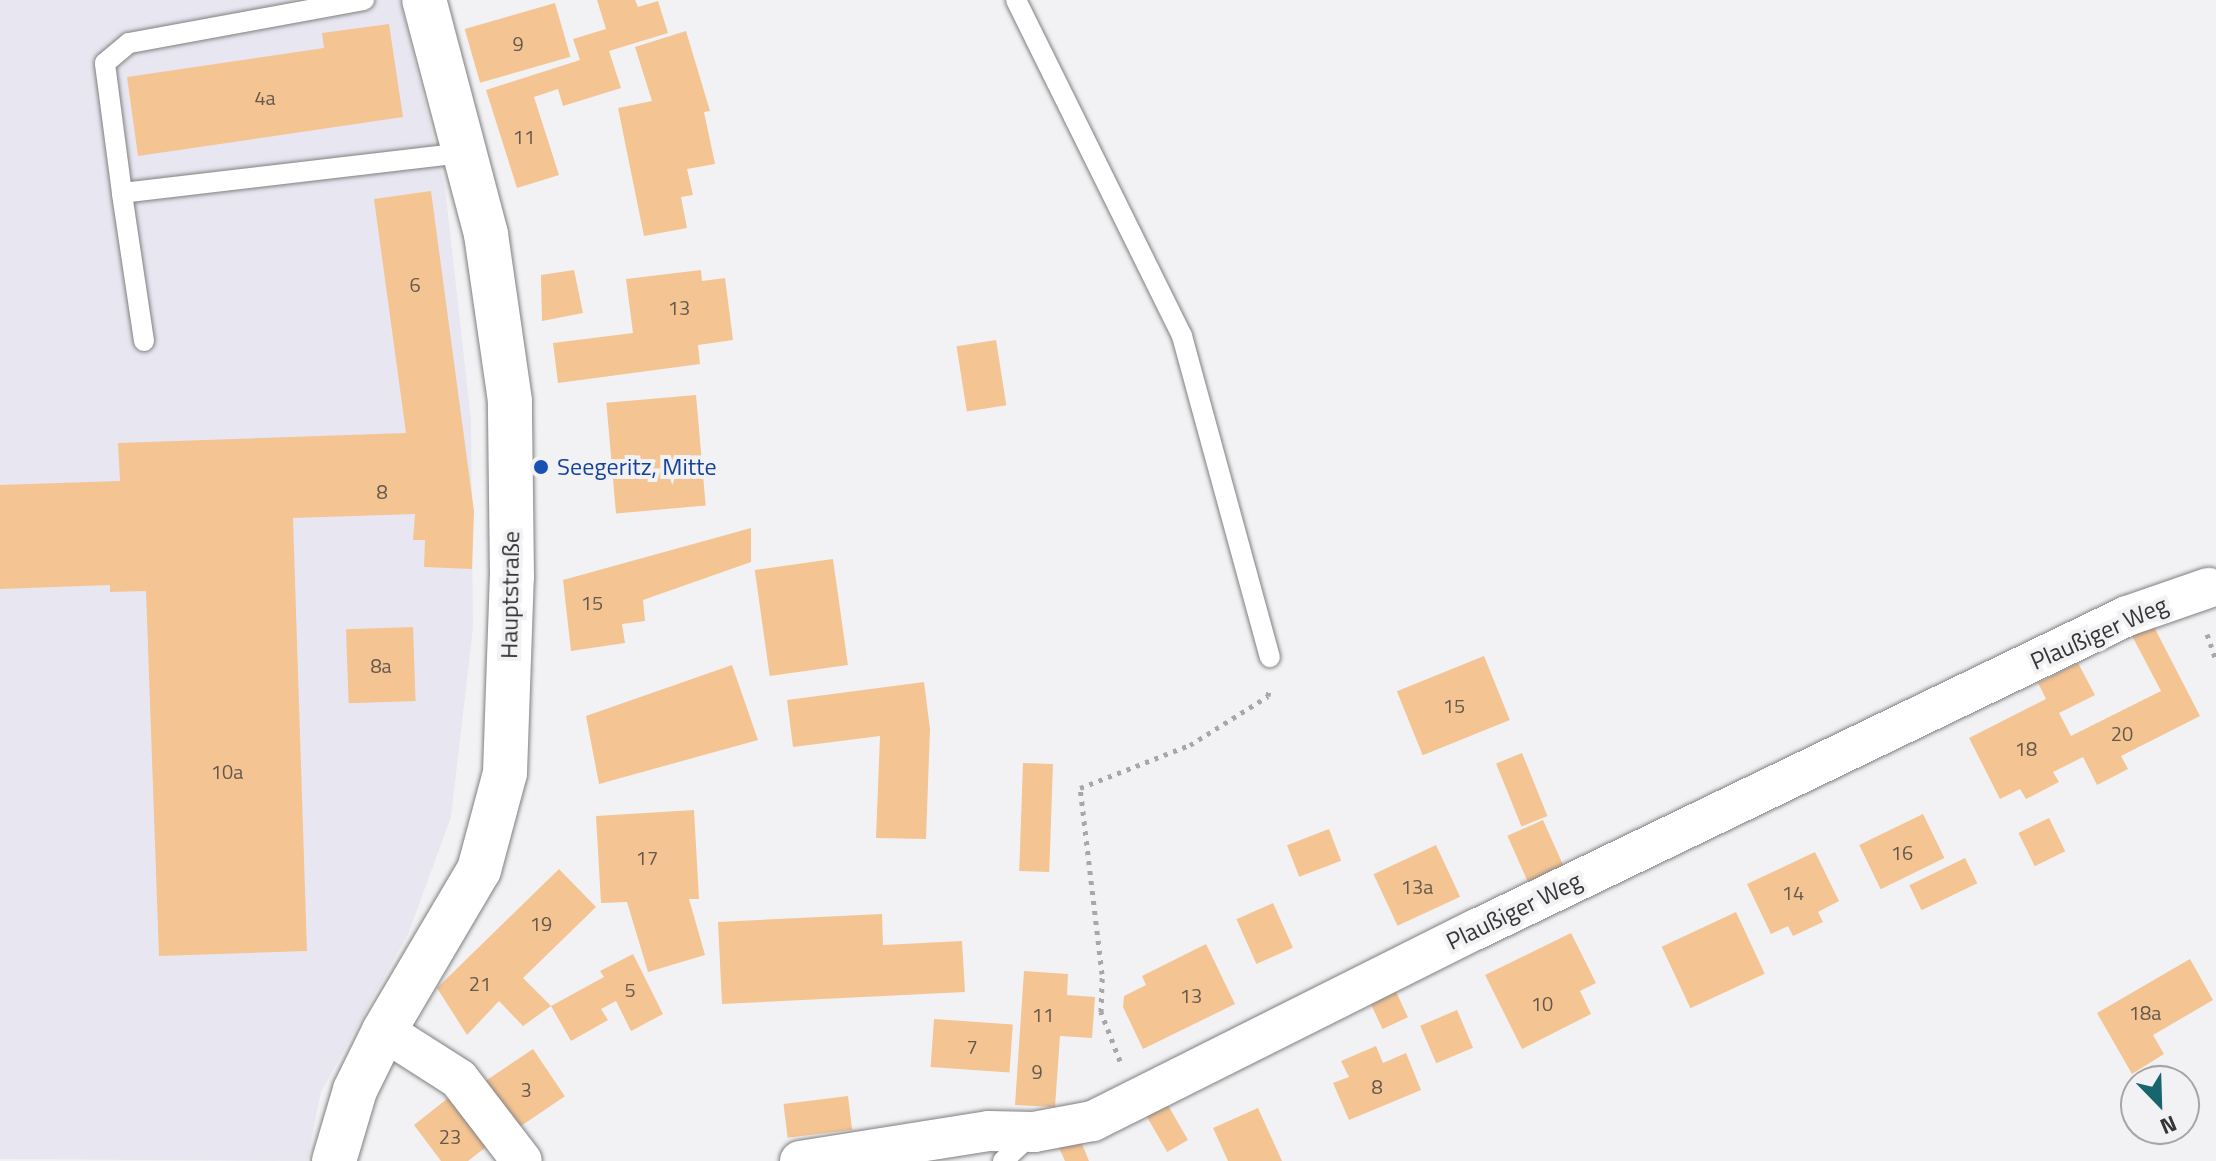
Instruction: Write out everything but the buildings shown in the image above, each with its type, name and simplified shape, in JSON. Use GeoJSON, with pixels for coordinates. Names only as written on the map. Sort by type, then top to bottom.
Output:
{"type":"FeatureCollection","features":[{"type":"Feature","properties":{"kind":"street","name":"Hauptstraße"},"geometry":{"type":"LineString","coordinates":[[334,1161],[355,1090],[384,1031],[479,870],[505,773],[512,577],[510,401],[486,234],[424,0]]}},
{"type":"Feature","properties":{"kind":"street","name":"Plaußiger Weg"},"geometry":{"type":"LineString","coordinates":[[800,1161],[989,1131],[1034,1132],[1093,1121],[1477,929],[2127,616],[2208,588]]}},
{"type":"Feature","properties":{"kind":"street"},"geometry":{"type":"LineString","coordinates":[[384,1031],[459,1079],[522,1161]]}},
{"type":"Feature","properties":{"kind":"lane"},"geometry":{"type":"LineString","coordinates":[[144,341],[105,63],[129,43],[364,0]]}},
{"type":"Feature","properties":{"kind":"lane"},"geometry":{"type":"LineString","coordinates":[[1016,0],[1182,336],[1270,657]]}},
{"type":"Feature","properties":{"kind":"lane"},"geometry":{"type":"LineString","coordinates":[[122,193],[465,153]]}},
{"type":"Feature","properties":{"kind":"lane"},"geometry":{"type":"LineString","coordinates":[[1003,1161],[1034,1132]]}},
{"type":"Feature","properties":{"kind":"path"},"geometry":{"type":"LineString","coordinates":[[1138,1098],[1104,1031],[1080,788],[1190,745],[1268,696],[1270,657]]}},
{"type":"Feature","properties":{"kind":"shaded area"},"geometry":{"type":"Polygon","coordinates":[[[0,0],[400,0],[445,187],[471,420],[473,628],[451,817],[409,932],[321,1092],[307,1161],[0,1159],[0,0]]]}},
{"type":"Feature","properties":{"kind":"place","name":"Seegeritz, Mitte"},"geometry":{"type":"Point","coordinates":[541,467]}}]}
